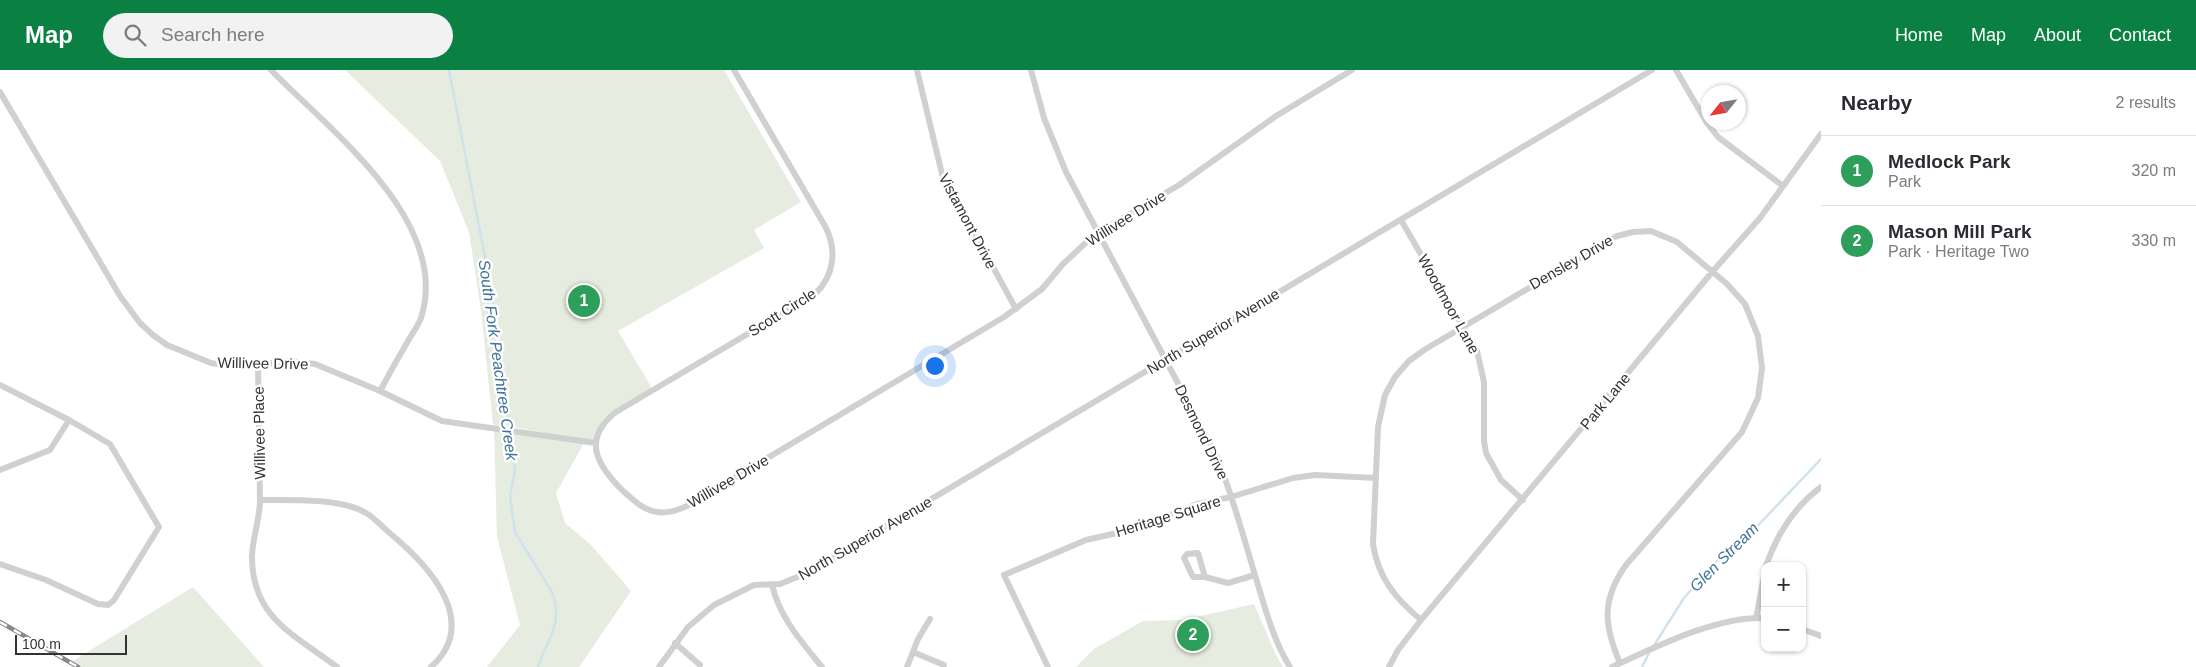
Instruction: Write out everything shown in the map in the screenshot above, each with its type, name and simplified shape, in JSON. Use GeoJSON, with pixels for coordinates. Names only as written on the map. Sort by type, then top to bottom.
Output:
{"type":"FeatureCollection","features":[{"type":"Feature","properties":{"kind":"street"},"geometry":{"type":"LineString","coordinates":[[270,70],[350,145],[398,205],[414,236],[423,268],[425,294],[421,319],[380,391]]}},
{"type":"Feature","properties":{"kind":"street","name":"Scott Circle"},"geometry":{"type":"LineString","coordinates":[[596,443],[604,424],[616,412],[815,294],[827,278],[833,253],[828,232],[734,70]]}},
{"type":"Feature","properties":{"kind":"street","name":"Vistamont Drive"},"geometry":{"type":"LineString","coordinates":[[917,70],[942,174],[1016,309]]}},
{"type":"Feature","properties":{"kind":"street","name":"Desmond Drive"},"geometry":{"type":"LineString","coordinates":[[1031,70],[1054,146],[1216,455],[1276,639],[1290,667]]}},
{"type":"Feature","properties":{"kind":"street","name":"Willivee Drive"},"geometry":{"type":"LineString","coordinates":[[0,92],[120,296],[140,323],[167,345],[211,363],[258,366],[288,361],[315,364],[380,391],[442,422],[523,431],[596,443],[596,454],[601,467],[630,497],[639,505],[655,512],[673,512],[687,506],[1016,309],[1042,289],[1084,244],[1099,233],[1179,185],[1276,116],[1352,70]]}},
{"type":"Feature","properties":{"kind":"street","name":"North Superior Avenue"},"geometry":{"type":"LineString","coordinates":[[659,667],[675,643],[695,620],[723,600],[754,585],[772,585],[788,582],[807,573],[1652,70]]}},
{"type":"Feature","properties":{"kind":"street"},"geometry":{"type":"LineString","coordinates":[[1676,70],[1707,123],[1718,137],[1783,186]]}},
{"type":"Feature","properties":{"kind":"street","name":"Park Lane"},"geometry":{"type":"LineString","coordinates":[[1389,667],[1398,650],[1421,620],[1713,271],[1760,218],[1821,134]]}},
{"type":"Feature","properties":{"kind":"street","name":"Woodmoor Lane"},"geometry":{"type":"LineString","coordinates":[[1401,220],[1477,351],[1483,372],[1484,441],[1486,453],[1501,480],[1522,500]]}},
{"type":"Feature","properties":{"kind":"street","name":"Densley Drive"},"geometry":{"type":"LineString","coordinates":[[1421,620],[1392,593],[1376,562],[1373,535],[1379,422],[1390,386],[1416,356],[1609,239],[1642,231],[1660,234],[1677,242],[1713,271],[1740,298],[1755,327],[1761,357],[1758,398],[1747,423],[1736,440],[1626,565],[1617,579],[1611,591],[1607,615],[1611,639],[1620,663]]}},
{"type":"Feature","properties":{"kind":"street","name":"Willivee Place"},"geometry":{"type":"LineString","coordinates":[[258,366],[260,520],[252,556],[255,584],[265,609],[282,628],[337,667]]}},
{"type":"Feature","properties":{"kind":"street"},"geometry":{"type":"LineString","coordinates":[[0,385],[69,420],[110,444],[159,527],[158,533],[114,600],[108,605],[98,604],[46,580],[0,564]]}},
{"type":"Feature","properties":{"kind":"street"},"geometry":{"type":"LineString","coordinates":[[0,470],[50,450],[69,420]]}},
{"type":"Feature","properties":{"kind":"street"},"geometry":{"type":"LineString","coordinates":[[1231,497],[1304,476],[1376,478]]}},
{"type":"Feature","properties":{"kind":"street"},"geometry":{"type":"LineString","coordinates":[[1767,562],[1772,548],[1786,523],[1821,486]]}},
{"type":"Feature","properties":{"kind":"street","name":"Heritage Square"},"geometry":{"type":"LineString","coordinates":[[1048,667],[1004,575],[1086,540],[1139,528],[1190,507],[1231,497]]}},
{"type":"Feature","properties":{"kind":"street","name":"Willivee Place"},"geometry":{"type":"LineString","coordinates":[[260,500],[313,501],[336,504],[365,512],[414,553],[437,583],[449,604],[451,624],[448,644],[438,661],[431,667]]}},
{"type":"Feature","properties":{"kind":"street"},"geometry":{"type":"LineString","coordinates":[[1204,577],[1228,583],[1255,575]]}},
{"type":"Feature","properties":{"kind":"street"},"geometry":{"type":"LineString","coordinates":[[772,585],[778,607],[787,623],[822,667]]}},
{"type":"Feature","properties":{"kind":"street"},"geometry":{"type":"LineString","coordinates":[[1756,618],[1761,592]]}},
{"type":"Feature","properties":{"kind":"street"},"geometry":{"type":"LineString","coordinates":[[1612,667],[1710,626],[1731,620],[1761,618]]}},
{"type":"Feature","properties":{"kind":"street"},"geometry":{"type":"LineString","coordinates":[[908,667],[913,652],[930,619]]}},
{"type":"Feature","properties":{"kind":"street"},"geometry":{"type":"LineString","coordinates":[[1806,630],[1821,636]]}},
{"type":"Feature","properties":{"kind":"street"},"geometry":{"type":"LineString","coordinates":[[675,643],[700,665]]}},
{"type":"Feature","properties":{"kind":"street"},"geometry":{"type":"LineString","coordinates":[[913,652],[944,665]]}},
{"type":"Feature","properties":{"kind":"shaded area"},"geometry":{"type":"Polygon","coordinates":[[[345,70],[724,70],[801,202],[754,230],[764,248],[618,331],[653,390],[610,417],[596,443],[519,428],[493,425],[481,310],[469,232],[440,161],[345,70]]]}},
{"type":"Feature","properties":{"kind":"shaded area"},"geometry":{"type":"Polygon","coordinates":[[[494,427],[584,443],[556,493],[565,523],[591,545],[631,591],[579,667],[487,667],[520,625],[497,537],[494,427]]]}},
{"type":"Feature","properties":{"kind":"shaded area"},"geometry":{"type":"Polygon","coordinates":[[[193,587],[264,667],[79,667],[71,662],[193,587]]]}},
{"type":"Feature","properties":{"kind":"shaded area"},"geometry":{"type":"Polygon","coordinates":[[[1254,604],[1283,667],[1076,667],[1094,649],[1143,621],[1183,620],[1254,604]]]}},
{"type":"Feature","properties":{"kind":"waterway","name":"South Fork Peachtree Creek"},"geometry":{"type":"LineString","coordinates":[[449,70],[488,273],[501,354],[515,470],[510,496],[515,532],[553,594],[556,605],[553,632],[538,667]]}},
{"type":"Feature","properties":{"kind":"waterway","name":"Glen Stream"},"geometry":{"type":"LineString","coordinates":[[1653,647],[1684,598],[1717,561],[1748,536],[1821,459]]}},
{"type":"Feature","properties":{"kind":"waterway","name":"Glen Stream"},"geometry":{"type":"LineString","coordinates":[[1642,667],[1650,651]]}},
{"type":"Feature","properties":{"kind":"railway"},"geometry":{"type":"LineString","coordinates":[[0,622],[78,667]]}},
{"type":"Feature","properties":{"kind":"place","name":"Medlock Park"},"geometry":{"type":"Point","coordinates":[584,301]}},
{"type":"Feature","properties":{"kind":"place","name":"Mason Mill Park"},"geometry":{"type":"Point","coordinates":[1193,635]}}]}
